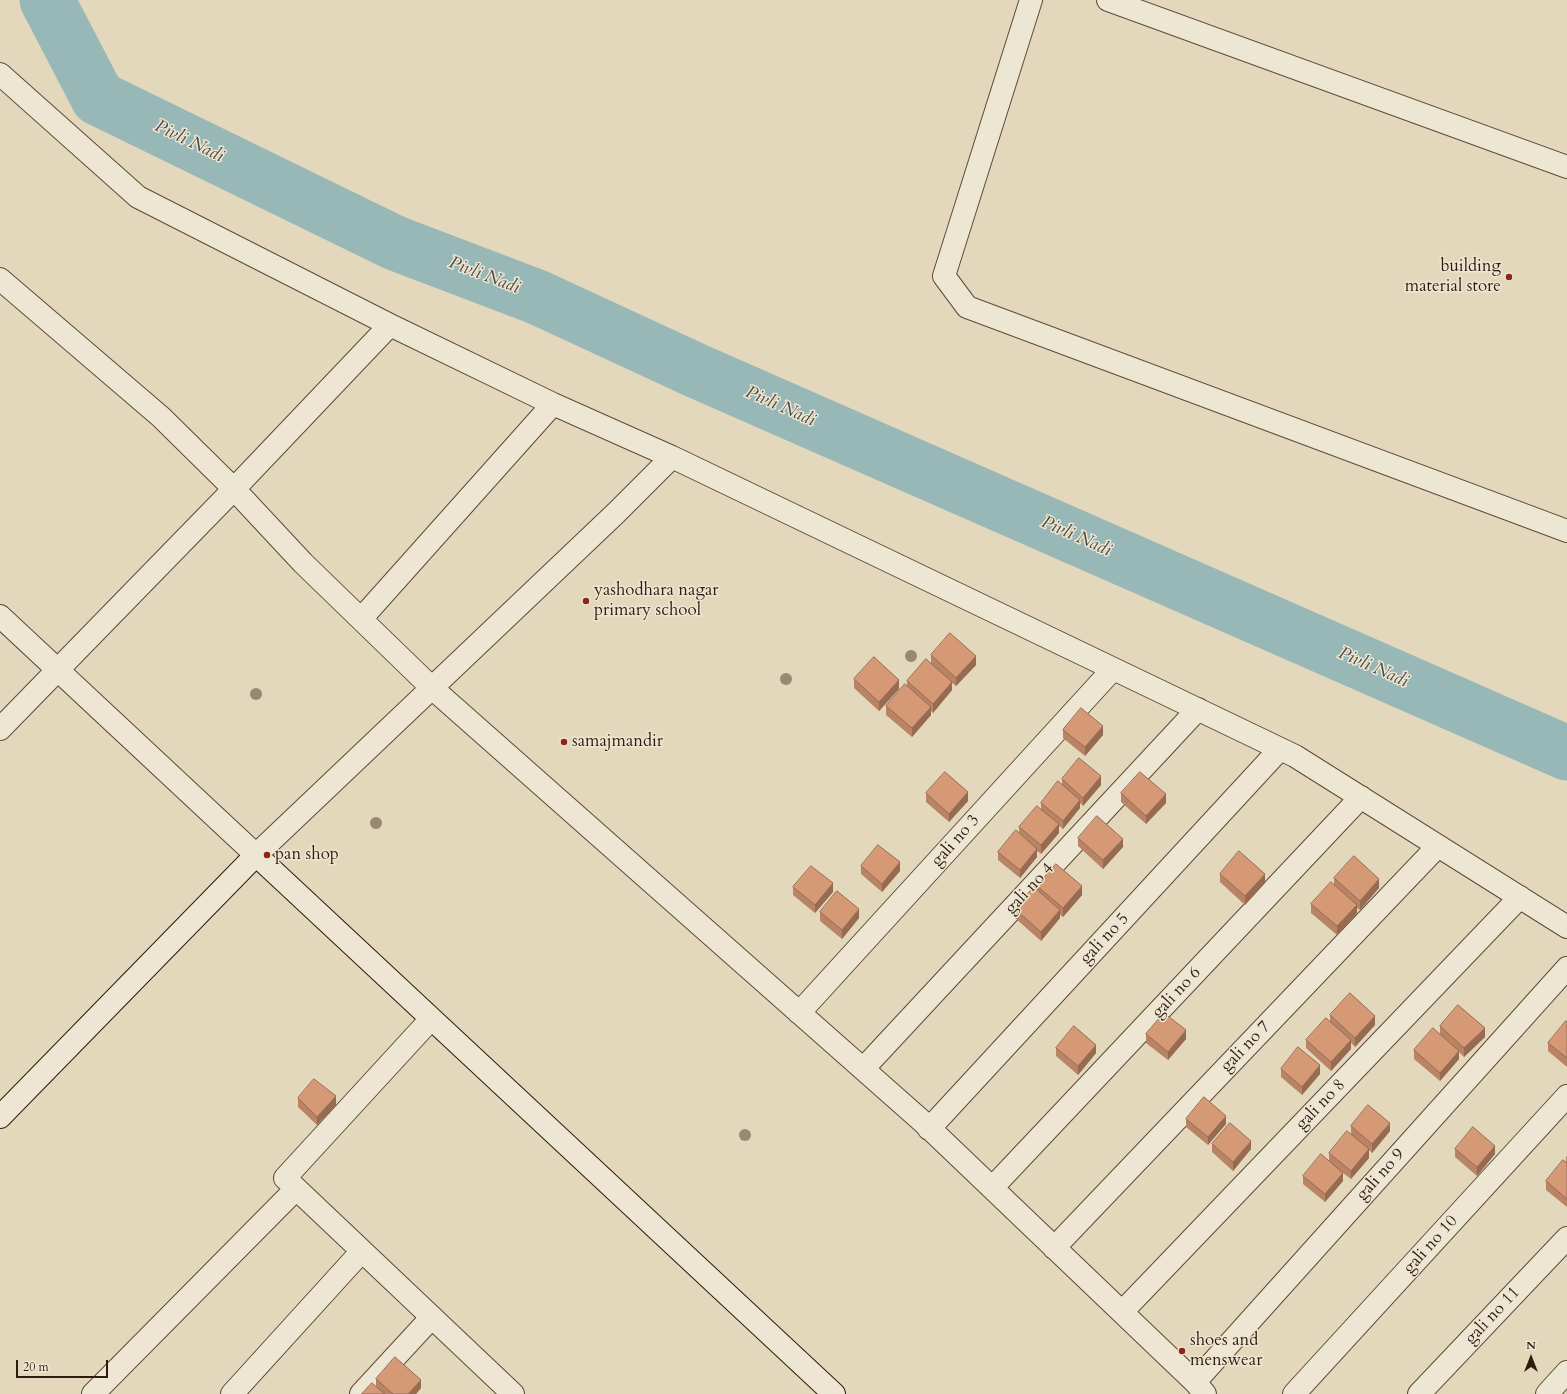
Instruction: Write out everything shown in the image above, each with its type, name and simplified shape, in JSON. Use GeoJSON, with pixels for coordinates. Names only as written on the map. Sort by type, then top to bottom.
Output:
{"type":"FeatureCollection","features":[{"type":"Feature","properties":{"kind":"street"},"geometry":{"type":"LineString","coordinates":[[1031,0],[944,276],[967,307],[1567,531]]}},
{"type":"Feature","properties":{"kind":"street"},"geometry":{"type":"LineString","coordinates":[[1108,0],[1567,167]]}},
{"type":"Feature","properties":{"kind":"street"},"geometry":{"type":"LineString","coordinates":[[0,74],[138,197],[390,325],[553,404],[672,457],[1295,756],[1567,927]]}},
{"type":"Feature","properties":{"kind":"street"},"geometry":{"type":"LineString","coordinates":[[0,279],[161,417],[234,489],[303,562],[432,688],[929,1129],[1200,1388]]}},
{"type":"Feature","properties":{"kind":"street"},"geometry":{"type":"LineString","coordinates":[[0,729],[234,489],[390,325]]}},
{"type":"Feature","properties":{"kind":"street"},"geometry":{"type":"LineString","coordinates":[[361,619],[553,404]]}},
{"type":"Feature","properties":{"kind":"street"},"geometry":{"type":"LineString","coordinates":[[0,1117],[256,855],[616,513],[672,457]]}},
{"type":"Feature","properties":{"kind":"street"},"geometry":{"type":"LineString","coordinates":[[0,616],[834,1394]]}},
{"type":"Feature","properties":{"kind":"street","name":"gali no 3"},"geometry":{"type":"LineString","coordinates":[[799,1013],[1113,669]]}},
{"type":"Feature","properties":{"kind":"street","name":"gali no 4"},"geometry":{"type":"LineString","coordinates":[[863,1069],[1198,709]]}},
{"type":"Feature","properties":{"kind":"street","name":"gali no 5"},"geometry":{"type":"LineString","coordinates":[[929,1129],[1280,749]]}},
{"type":"Feature","properties":{"kind":"street","name":"gali no 6"},"geometry":{"type":"LineString","coordinates":[[992,1188],[1361,797]]}},
{"type":"Feature","properties":{"kind":"street","name":"gali no 7"},"geometry":{"type":"LineString","coordinates":[[1054,1248],[1438,846]]}},
{"type":"Feature","properties":{"kind":"street","name":"gali no 8"},"geometry":{"type":"LineString","coordinates":[[1122,1312],[1520,898]]}},
{"type":"Feature","properties":{"kind":"street","name":"gali no 9"},"geometry":{"type":"LineString","coordinates":[[1200,1388],[1567,968]]}},
{"type":"Feature","properties":{"kind":"street"},"geometry":{"type":"LineString","coordinates":[[431,1019],[285,1178],[432,1317],[500,1390]]}},
{"type":"Feature","properties":{"kind":"street","name":"gali no 10"},"geometry":{"type":"LineString","coordinates":[[1294,1394],[1567,1096]]}},
{"type":"Feature","properties":{"kind":"street"},"geometry":{"type":"LineString","coordinates":[[93,1394],[296,1189]]}},
{"type":"Feature","properties":{"kind":"street","name":"gali no 11"},"geometry":{"type":"LineString","coordinates":[[1419,1394],[1567,1238]]}},
{"type":"Feature","properties":{"kind":"street"},"geometry":{"type":"LineString","coordinates":[[232,1394],[362,1251]]}},
{"type":"Feature","properties":{"kind":"street"},"geometry":{"type":"LineString","coordinates":[[360,1394],[432,1317]]}},
{"type":"Feature","properties":{"kind":"street"},"geometry":{"type":"LineString","coordinates":[[1546,1394],[1567,1372]]}},
{"type":"Feature","properties":{"kind":"building"},"geometry":{"type":"Polygon","coordinates":[[[950,633],[976,656],[956,678],[931,655],[950,633]]]}},
{"type":"Feature","properties":{"kind":"building"},"geometry":{"type":"Polygon","coordinates":[[[874,657],[899,680],[879,702],[854,679],[874,657]]]}},
{"type":"Feature","properties":{"kind":"building"},"geometry":{"type":"Polygon","coordinates":[[[926,659],[952,682],[933,704],[907,681],[926,659]]]}},
{"type":"Feature","properties":{"kind":"building"},"geometry":{"type":"Polygon","coordinates":[[[905,684],[931,707],[912,728],[886,706],[905,684]]]}},
{"type":"Feature","properties":{"kind":"building"},"geometry":{"type":"Polygon","coordinates":[[[1081,708],[1103,726],[1085,747],[1063,730],[1081,708]]]}},
{"type":"Feature","properties":{"kind":"building"},"geometry":{"type":"Polygon","coordinates":[[[1079,758],[1101,776],[1083,798],[1062,779],[1079,758]]]}},
{"type":"Feature","properties":{"kind":"building"},"geometry":{"type":"Polygon","coordinates":[[[945,772],[968,792],[949,814],[926,793],[945,772]]]}},
{"type":"Feature","properties":{"kind":"building"},"geometry":{"type":"Polygon","coordinates":[[[1140,772],[1166,794],[1146,816],[1121,793],[1140,772]]]}},
{"type":"Feature","properties":{"kind":"building"},"geometry":{"type":"Polygon","coordinates":[[[1058,781],[1080,800],[1063,821],[1041,803],[1058,781]]]}},
{"type":"Feature","properties":{"kind":"building"},"geometry":{"type":"Polygon","coordinates":[[[1037,806],[1059,824],[1041,845],[1019,827],[1037,806]]]}},
{"type":"Feature","properties":{"kind":"building"},"geometry":{"type":"Polygon","coordinates":[[[1097,816],[1123,839],[1103,860],[1078,838],[1097,816]]]}},
{"type":"Feature","properties":{"kind":"building"},"geometry":{"type":"Polygon","coordinates":[[[1016,830],[1037,849],[1020,870],[998,852],[1016,830]]]}},
{"type":"Feature","properties":{"kind":"building"},"geometry":{"type":"Polygon","coordinates":[[[878,845],[900,862],[882,884],[861,866],[878,845]]]}},
{"type":"Feature","properties":{"kind":"building"},"geometry":{"type":"Polygon","coordinates":[[[1239,851],[1265,874],[1245,896],[1220,874],[1239,851]]]}},
{"type":"Feature","properties":{"kind":"building"},"geometry":{"type":"Polygon","coordinates":[[[1354,856],[1379,879],[1360,901],[1334,878],[1354,856]]]}},
{"type":"Feature","properties":{"kind":"building"},"geometry":{"type":"Polygon","coordinates":[[[1056,864],[1082,886],[1063,908],[1037,886],[1056,864]]]}},
{"type":"Feature","properties":{"kind":"building"},"geometry":{"type":"Polygon","coordinates":[[[811,866],[833,883],[815,905],[793,887],[811,866]]]}},
{"type":"Feature","properties":{"kind":"building"},"geometry":{"type":"Polygon","coordinates":[[[1331,882],[1357,905],[1337,926],[1311,904],[1331,882]]]}},
{"type":"Feature","properties":{"kind":"building"},"geometry":{"type":"Polygon","coordinates":[[[1034,887],[1060,910],[1041,932],[1015,909],[1034,887]]]}},
{"type":"Feature","properties":{"kind":"building"},"geometry":{"type":"Polygon","coordinates":[[[837,891],[859,909],[842,930],[820,912],[837,891]]]}},
{"type":"Feature","properties":{"kind":"building"},"geometry":{"type":"Polygon","coordinates":[[[1350,993],[1375,1016],[1355,1038],[1330,1015],[1350,993]]]}},
{"type":"Feature","properties":{"kind":"building"},"geometry":{"type":"Polygon","coordinates":[[[1458,1005],[1485,1028],[1464,1048],[1440,1026],[1458,1005]]]}},
{"type":"Feature","properties":{"kind":"building"},"geometry":{"type":"Polygon","coordinates":[[[1164,1013],[1186,1030],[1168,1052],[1146,1034],[1164,1013]]]}},
{"type":"Feature","properties":{"kind":"building"},"geometry":{"type":"Polygon","coordinates":[[[1326,1018],[1351,1040],[1331,1062],[1306,1040],[1326,1018]]]}},
{"type":"Feature","properties":{"kind":"building"},"geometry":{"type":"Polygon","coordinates":[[[1566,1021],[1567,1022],[1567,1058],[1548,1043],[1566,1021]]]}},
{"type":"Feature","properties":{"kind":"building"},"geometry":{"type":"Polygon","coordinates":[[[1074,1026],[1096,1045],[1078,1066],[1056,1048],[1074,1026]]]}},
{"type":"Feature","properties":{"kind":"building"},"geometry":{"type":"Polygon","coordinates":[[[1433,1028],[1459,1051],[1440,1073],[1414,1050],[1433,1028]]]}},
{"type":"Feature","properties":{"kind":"building"},"geometry":{"type":"Polygon","coordinates":[[[1298,1047],[1320,1065],[1302,1087],[1281,1069],[1298,1047]]]}},
{"type":"Feature","properties":{"kind":"building"},"geometry":{"type":"Polygon","coordinates":[[[314,1079],[336,1096],[317,1117],[298,1098],[314,1079]]]}},
{"type":"Feature","properties":{"kind":"building"},"geometry":{"type":"Polygon","coordinates":[[[1204,1097],[1226,1116],[1208,1137],[1186,1119],[1204,1097]]]}},
{"type":"Feature","properties":{"kind":"building"},"geometry":{"type":"Polygon","coordinates":[[[1368,1105],[1390,1123],[1372,1144],[1351,1126],[1368,1105]]]}},
{"type":"Feature","properties":{"kind":"building"},"geometry":{"type":"Polygon","coordinates":[[[1230,1123],[1251,1141],[1233,1162],[1212,1144],[1230,1123]]]}},
{"type":"Feature","properties":{"kind":"building"},"geometry":{"type":"Polygon","coordinates":[[[1473,1127],[1495,1146],[1477,1167],[1455,1149],[1473,1127]]]}},
{"type":"Feature","properties":{"kind":"building"},"geometry":{"type":"Polygon","coordinates":[[[1347,1131],[1369,1149],[1351,1171],[1329,1153],[1347,1131]]]}},
{"type":"Feature","properties":{"kind":"building"},"geometry":{"type":"Polygon","coordinates":[[[1321,1154],[1343,1173],[1325,1194],[1303,1176],[1321,1154]]]}},
{"type":"Feature","properties":{"kind":"building"},"geometry":{"type":"Polygon","coordinates":[[[1563,1160],[1567,1163],[1567,1199],[1546,1181],[1563,1160]]]}},
{"type":"Feature","properties":{"kind":"building"},"geometry":{"type":"Polygon","coordinates":[[[395,1357],[421,1380],[408,1394],[393,1394],[376,1379],[395,1357]]]}},
{"type":"Feature","properties":{"kind":"building"},"geometry":{"type":"Polygon","coordinates":[[[372,1383],[385,1394],[362,1394],[372,1383]]]}},
{"type":"Feature","properties":{"kind":"waterway","name":"Pivli Nadi"},"geometry":{"type":"LineString","coordinates":[[47,0],[98,98],[395,243],[537,297],[697,371],[1567,753]]}},
{"type":"Feature","properties":{"kind":"place","name":"building material store"},"geometry":{"type":"Point","coordinates":[1509,277]}},
{"type":"Feature","properties":{"kind":"place","name":"yashodhara nagar primary school"},"geometry":{"type":"Point","coordinates":[586,601]}},
{"type":"Feature","properties":{"kind":"place","name":"samajmandir"},"geometry":{"type":"Point","coordinates":[564,742]}},
{"type":"Feature","properties":{"kind":"place","name":"pan shop"},"geometry":{"type":"Point","coordinates":[267,855]}},
{"type":"Feature","properties":{"kind":"place","name":"shoes and menswear"},"geometry":{"type":"Point","coordinates":[1182,1351]}}]}
